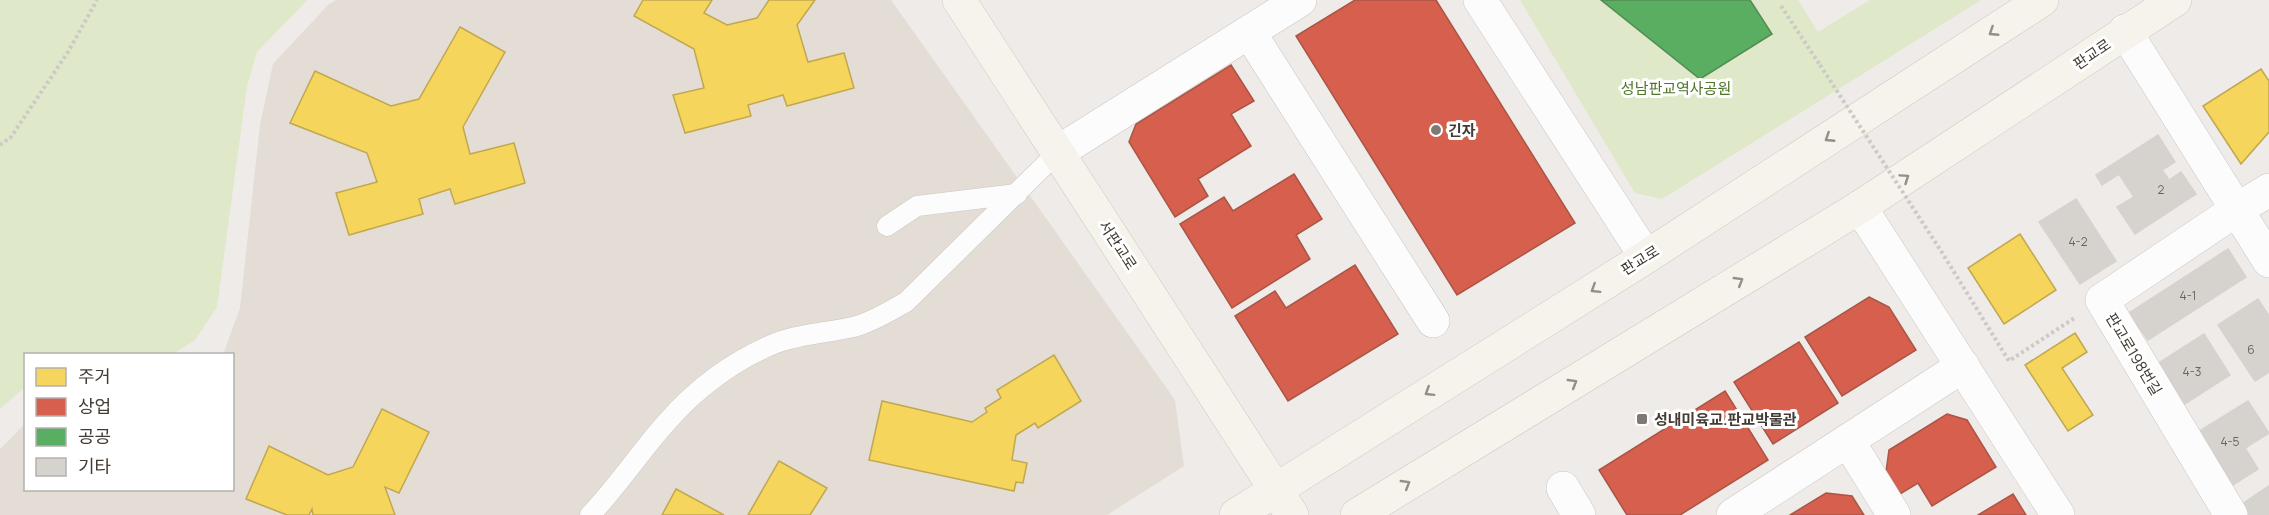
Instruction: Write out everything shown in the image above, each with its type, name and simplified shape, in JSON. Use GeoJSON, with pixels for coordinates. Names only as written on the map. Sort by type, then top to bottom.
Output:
{"type":"FeatureCollection","features":[{"type":"Feature","properties":{"kind":"main road","name":"서판교로"},"geometry":{"type":"LineString","coordinates":[[959,0],[1284,502]]}},
{"type":"Feature","properties":{"kind":"main road","name":"판교로"},"geometry":{"type":"LineString","coordinates":[[1236,515],[1284,502],[1646,257],[2042,0]]}},
{"type":"Feature","properties":{"kind":"main road","name":"판교로"},"geometry":{"type":"LineString","coordinates":[[1357,515],[1860,207],[2175,0]]}},
{"type":"Feature","properties":{"kind":"street"},"geometry":{"type":"LineString","coordinates":[[1058,152],[1300,0]]}},
{"type":"Feature","properties":{"kind":"street"},"geometry":{"type":"LineString","coordinates":[[1480,0],[1646,257]]}},
{"type":"Feature","properties":{"kind":"street"},"geometry":{"type":"LineString","coordinates":[[2126,31],[2269,261]]}},
{"type":"Feature","properties":{"kind":"street"},"geometry":{"type":"LineString","coordinates":[[1249,32],[1433,321]]}},
{"type":"Feature","properties":{"kind":"street","name":"판교로198번길"},"geometry":{"type":"LineString","coordinates":[[2231,515],[2102,300],[2269,190]]}},
{"type":"Feature","properties":{"kind":"street"},"geometry":{"type":"LineString","coordinates":[[1860,207],[2058,515]]}},
{"type":"Feature","properties":{"kind":"street"},"geometry":{"type":"LineString","coordinates":[[1733,515],[1963,366]]}},
{"type":"Feature","properties":{"kind":"street"},"geometry":{"type":"LineString","coordinates":[[1848,441],[1894,515]]}},
{"type":"Feature","properties":{"kind":"lane"},"geometry":{"type":"LineString","coordinates":[[590,515],[613,491],[666,423],[724,370],[776,343],[802,335],[857,326],[906,302],[1058,152]]}},
{"type":"Feature","properties":{"kind":"lane"},"geometry":{"type":"LineString","coordinates":[[887,226],[918,206],[1017,194]]}},
{"type":"Feature","properties":{"kind":"path"},"geometry":{"type":"LineString","coordinates":[[0,145],[11,137],[43,90],[68,52],[97,0]]}},
{"type":"Feature","properties":{"kind":"path"},"geometry":{"type":"LineString","coordinates":[[1781,6],[1941,251],[2009,361],[2102,300]]}},
{"type":"Feature","properties":{"kind":"shaded area"},"geometry":{"type":"Polygon","coordinates":[[[336,0],[891,0],[1175,400],[1184,466],[1107,515],[0,515],[0,449],[24,425],[24,491],[234,491],[234,353],[222,353],[240,308],[260,125],[273,64],[329,4],[336,0]]]}},
{"type":"Feature","properties":{"kind":"green space"},"geometry":{"type":"Polygon","coordinates":[[[0,0],[307,0],[257,52],[247,86],[217,307],[195,340],[175,353],[24,353],[24,388],[0,409],[0,0]]]}},
{"type":"Feature","properties":{"kind":"green space","name":"성남판교역사공원"},"geometry":{"type":"Polygon","coordinates":[[[1520,0],[1798,0],[1818,32],[1870,0],[1981,0],[1662,199],[1635,193],[1520,0]]]}},
{"type":"Feature","properties":{"kind":"building: 주거"},"geometry":{"type":"Polygon","coordinates":[[[643,0],[712,0],[704,13],[727,25],[757,18],[769,0],[815,0],[797,25],[808,62],[844,53],[854,88],[787,106],[783,95],[748,105],[751,116],[685,133],[673,95],[704,88],[694,49],[634,16],[643,0]]]}},
{"type":"Feature","properties":{"kind":"building: 주거"},"geometry":{"type":"Polygon","coordinates":[[[460,27],[505,52],[463,127],[470,154],[514,143],[525,183],[455,204],[450,189],[419,199],[423,214],[349,235],[336,193],[377,182],[367,153],[290,123],[315,71],[391,106],[419,99],[460,27]]]}},
{"type":"Feature","properties":{"kind":"building: 주거"},"geometry":{"type":"Polygon","coordinates":[[[2261,69],[2269,81],[2269,132],[2241,164],[2203,106],[2261,69]]]}},
{"type":"Feature","properties":{"kind":"building: 주거"},"geometry":{"type":"Polygon","coordinates":[[[2020,234],[2056,290],[2004,324],[1968,268],[2020,234]]]}},
{"type":"Feature","properties":{"kind":"building: 주거"},"geometry":{"type":"Polygon","coordinates":[[[2075,333],[2087,352],[2062,368],[2093,415],[2068,431],[2025,365],[2075,333]]]}},
{"type":"Feature","properties":{"kind":"building: 주거"},"geometry":{"type":"Polygon","coordinates":[[[1054,355],[1081,401],[1038,428],[1035,423],[1016,435],[1012,460],[1027,463],[1023,483],[1016,482],[1014,491],[869,460],[882,401],[972,422],[987,412],[985,408],[1001,398],[997,390],[1054,355]]]}},
{"type":"Feature","properties":{"kind":"building: 주거"},"geometry":{"type":"Polygon","coordinates":[[[382,409],[429,432],[399,493],[385,487],[395,515],[313,515],[312,509],[309,515],[287,515],[246,499],[269,446],[328,475],[353,467],[382,409]]]}},
{"type":"Feature","properties":{"kind":"building: 주거"},"geometry":{"type":"Polygon","coordinates":[[[779,461],[827,488],[810,515],[748,515],[779,461]]]}},
{"type":"Feature","properties":{"kind":"building: 주거"},"geometry":{"type":"Polygon","coordinates":[[[676,489],[724,515],[662,515],[676,489]]]}},
{"type":"Feature","properties":{"kind":"building: 상업"},"geometry":{"type":"Polygon","coordinates":[[[1355,0],[1436,0],[1575,223],[1457,295],[1296,36],[1355,0]]]}},
{"type":"Feature","properties":{"kind":"building: 상업"},"geometry":{"type":"Polygon","coordinates":[[[1231,65],[1254,101],[1231,114],[1251,146],[1198,179],[1208,196],[1175,217],[1129,142],[1136,124],[1231,65]]]}},
{"type":"Feature","properties":{"kind":"building: 상업"},"geometry":{"type":"Polygon","coordinates":[[[1294,174],[1322,219],[1296,235],[1310,259],[1232,308],[1180,224],[1224,197],[1233,211],[1294,174]]]}},
{"type":"Feature","properties":{"kind":"building: 상업"},"geometry":{"type":"Polygon","coordinates":[[[1355,265],[1398,334],[1288,401],[1235,316],[1275,291],[1286,308],[1355,265]]]}},
{"type":"Feature","properties":{"kind":"building: 상업"},"geometry":{"type":"Polygon","coordinates":[[[1869,297],[1889,307],[1916,350],[1842,396],[1805,337],[1869,297]]]}},
{"type":"Feature","properties":{"kind":"building: 상업"},"geometry":{"type":"Polygon","coordinates":[[[1799,342],[1838,403],[1773,444],[1734,382],[1799,342]]]}},
{"type":"Feature","properties":{"kind":"building: 상업"},"geometry":{"type":"Polygon","coordinates":[[[1725,391],[1768,460],[1680,515],[1627,515],[1599,470],[1725,391]]]}},
{"type":"Feature","properties":{"kind":"building: 상업"},"geometry":{"type":"Polygon","coordinates":[[[1947,414],[1967,420],[1996,467],[1932,506],[1918,483],[1900,494],[1886,472],[1889,450],[1947,414]]]}},
{"type":"Feature","properties":{"kind":"building: 상업"},"geometry":{"type":"Polygon","coordinates":[[[1826,493],[1852,496],[1864,515],[1790,515],[1826,493]]]}},
{"type":"Feature","properties":{"kind":"building: 상업"},"geometry":{"type":"Polygon","coordinates":[[[2013,494],[2026,515],[1978,515],[2013,494]]]}},
{"type":"Feature","properties":{"kind":"building: 공공"},"geometry":{"type":"Polygon","coordinates":[[[1601,0],[1750,0],[1772,34],[1700,79],[1601,0]]]}},
{"type":"Feature","properties":{"kind":"building: 기타"},"geometry":{"type":"Polygon","coordinates":[[[2158,135],[2175,162],[2162,170],[2169,180],[2181,172],[2196,194],[2135,234],[2117,207],[2134,197],[2119,174],[2102,185],[2096,175],[2158,135]]]}},
{"type":"Feature","properties":{"kind":"building: 기타"},"geometry":{"type":"Polygon","coordinates":[[[2076,199],[2116,261],[2080,284],[2039,222],[2076,199]]]}},
{"type":"Feature","properties":{"kind":"building: 기타"},"geometry":{"type":"Polygon","coordinates":[[[2228,249],[2246,277],[2148,340],[2129,313],[2228,249]]]}},
{"type":"Feature","properties":{"kind":"building: 기타"},"geometry":{"type":"Polygon","coordinates":[[[2258,299],[2269,316],[2269,372],[2255,381],[2218,325],[2258,299]]]}},
{"type":"Feature","properties":{"kind":"building: 기타"},"geometry":{"type":"Polygon","coordinates":[[[2204,334],[2230,375],[2180,407],[2154,366],[2204,334]]]}},
{"type":"Feature","properties":{"kind":"building: 기타"},"geometry":{"type":"Polygon","coordinates":[[[2248,401],[2269,433],[2245,448],[2258,469],[2233,485],[2198,432],[2248,401]]]}},
{"type":"Feature","properties":{"kind":"building: 기타"},"geometry":{"type":"Polygon","coordinates":[[[2269,486],[2269,515],[2249,515],[2242,504],[2269,486]]]}},
{"type":"Feature","properties":{"kind":"place","name":"긴자"},"geometry":{"type":"Point","coordinates":[1436,130]}},
{"type":"Feature","properties":{"kind":"place","name":"성내미육교.판교박물관"},"geometry":{"type":"Point","coordinates":[1642,419]}}]}
